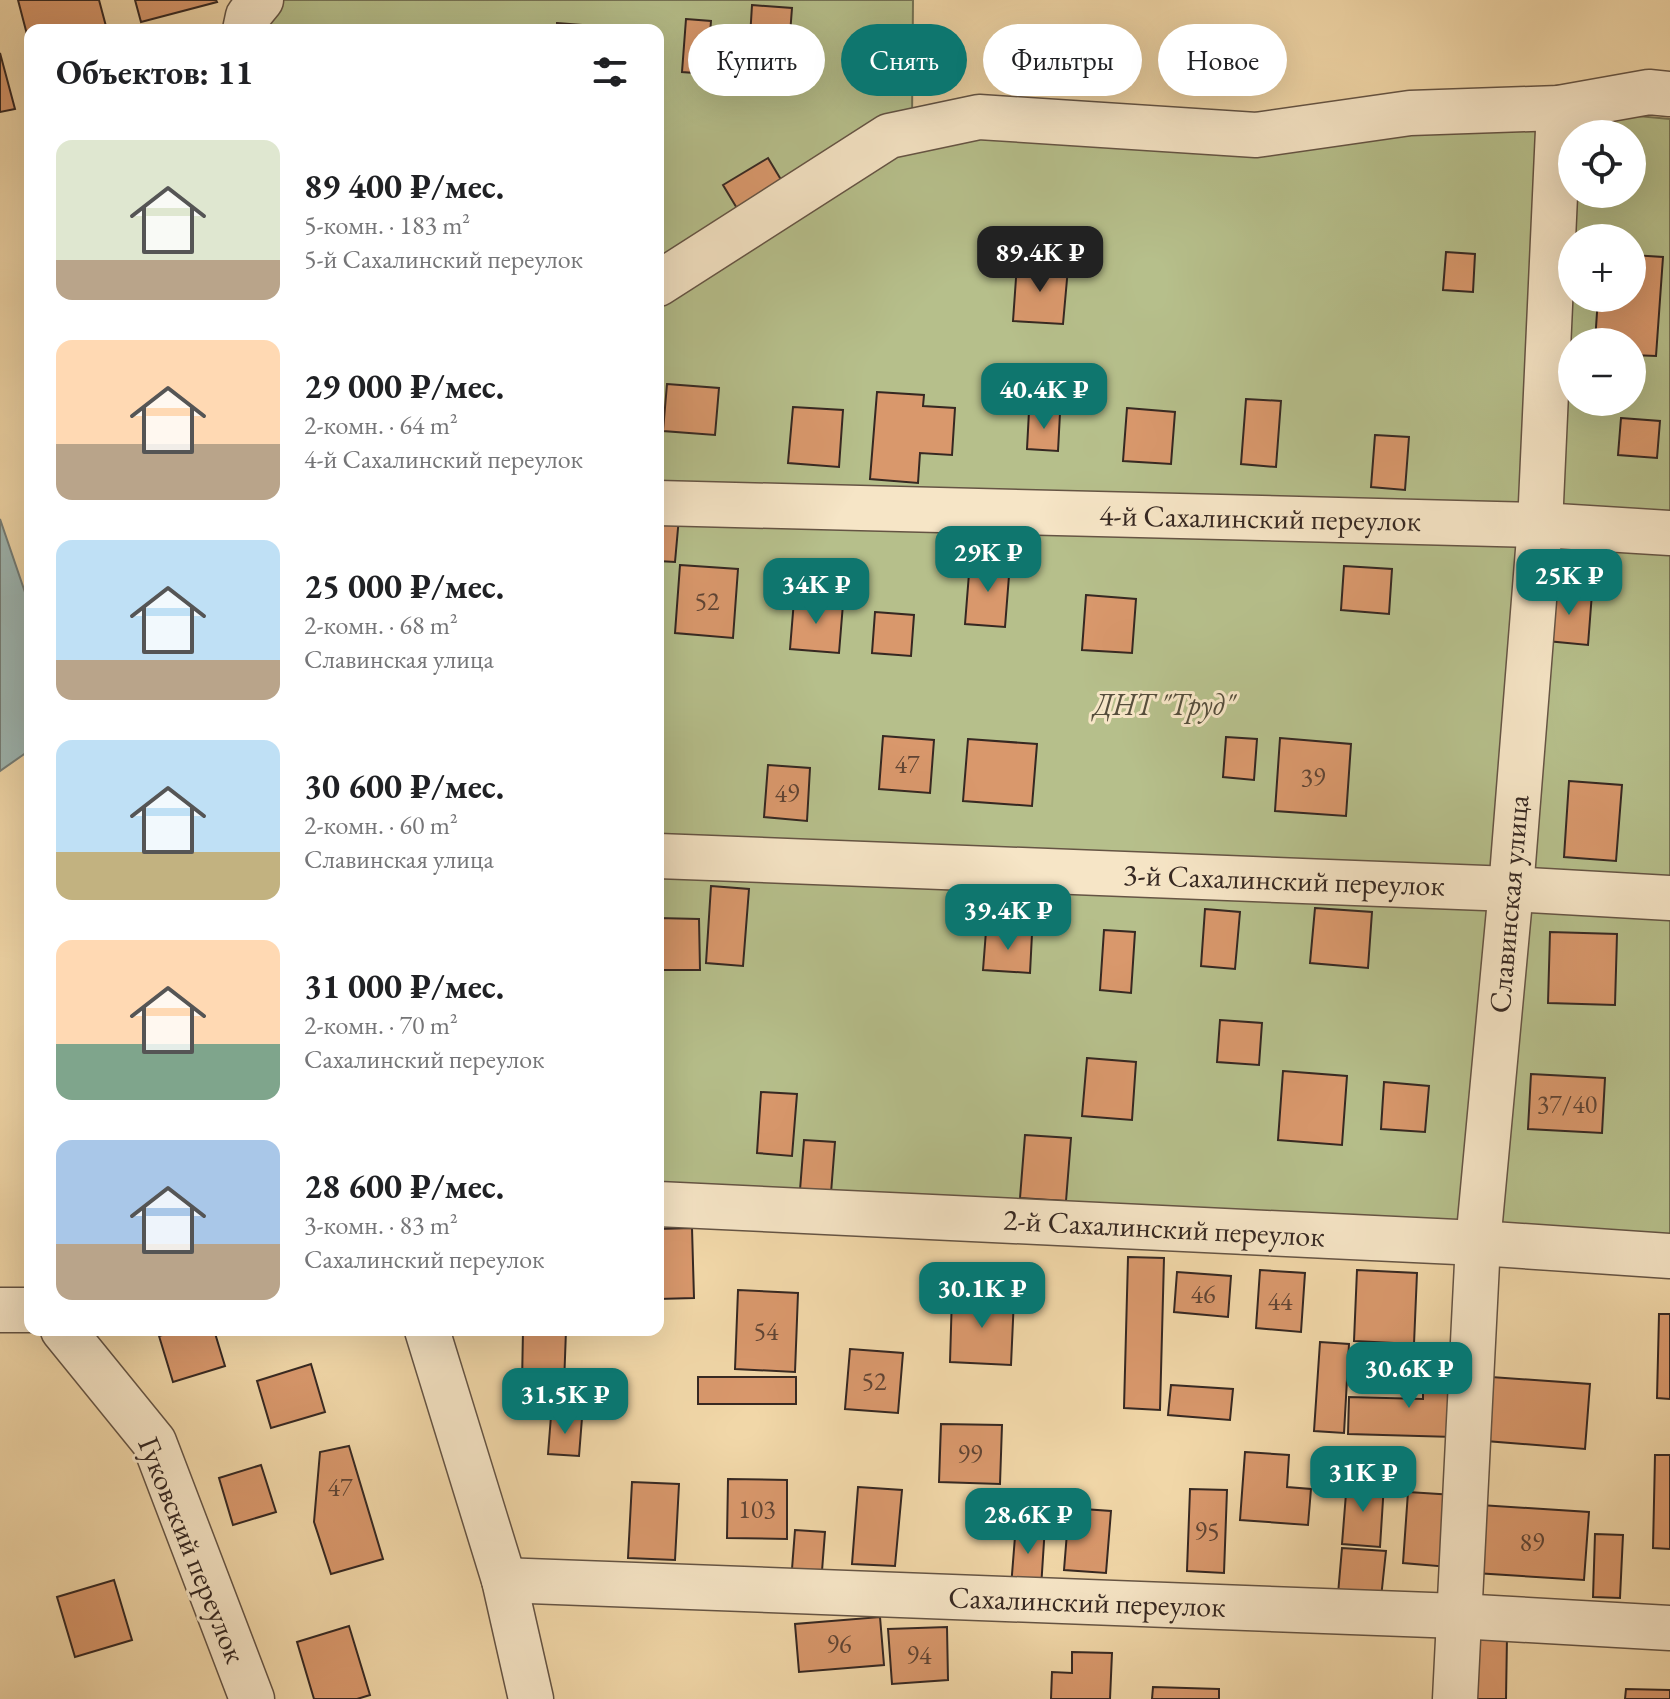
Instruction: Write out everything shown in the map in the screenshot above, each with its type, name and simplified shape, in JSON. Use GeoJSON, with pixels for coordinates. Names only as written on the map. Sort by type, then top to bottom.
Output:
{"type":"FeatureCollection","features":[{"type":"Feature","properties":{"kind":"street"},"geometry":{"type":"LineString","coordinates":[[246,24],[248,16],[261,0]]}},
{"type":"Feature","properties":{"kind":"street"},"geometry":{"type":"LineString","coordinates":[[664,280],[889,136],[979,117],[1256,135],[1410,113],[1559,108],[1649,92],[1670,94]]}},
{"type":"Feature","properties":{"kind":"street","name":"Славинская улица"},"geometry":{"type":"LineString","coordinates":[[1455,1699],[1478,1243],[1511,889],[1540,525],[1559,108]]}},
{"type":"Feature","properties":{"kind":"street","name":"4-й Сахалинский переулок"},"geometry":{"type":"LineString","coordinates":[[664,503],[1540,525],[1670,533]]}},
{"type":"Feature","properties":{"kind":"street","name":"3-й Сахалинский переулок"},"geometry":{"type":"LineString","coordinates":[[664,856],[1670,898]]}},
{"type":"Feature","properties":{"kind":"street","name":"2-й Сахалинский переулок"},"geometry":{"type":"LineString","coordinates":[[664,1204],[1478,1243],[1670,1256]]}},
{"type":"Feature","properties":{"kind":"street"},"geometry":{"type":"LineString","coordinates":[[0,1310],[24,1310]]}},
{"type":"Feature","properties":{"kind":"street","name":"Гуковский переулок"},"geometry":{"type":"LineString","coordinates":[[68,1336],[154,1442],[252,1699]]}},
{"type":"Feature","properties":{"kind":"street"},"geometry":{"type":"LineString","coordinates":[[429,1336],[504,1580],[531,1699]]}},
{"type":"Feature","properties":{"kind":"street","name":"Сахалинский переулок"},"geometry":{"type":"LineString","coordinates":[[504,1580],[1458,1616],[1670,1628]]}},
{"type":"Feature","properties":{"kind":"green space","name":"ДНТ \"Труд\""},"geometry":{"type":"Polygon","coordinates":[[[264,0],[913,0],[913,24],[841,24],[841,96],[912,96],[912,123],[1595,112],[1670,119],[1670,1265],[664,1202],[664,24],[250,24],[264,0]]]}},
{"type":"Feature","properties":{"kind":"water"},"geometry":{"type":"Polygon","coordinates":[[[0,519],[24,589],[24,754],[0,771],[0,519]]]}},
{"type":"Feature","properties":{"kind":"building"},"geometry":{"type":"Polygon","coordinates":[[[18,0],[99,0],[105,24],[24,24],[18,0]]]}},
{"type":"Feature","properties":{"kind":"building"},"geometry":{"type":"Polygon","coordinates":[[[135,0],[216,0],[217,2],[141,22],[135,0]]]}},
{"type":"Feature","properties":{"kind":"building"},"geometry":{"type":"Polygon","coordinates":[[[752,5],[792,8],[791,24],[751,24],[752,5]]]}},
{"type":"Feature","properties":{"kind":"building"},"geometry":{"type":"Polygon","coordinates":[[[686,19],[711,21],[711,24],[688,24],[688,72],[682,72],[686,19]]]}},
{"type":"Feature","properties":{"kind":"building"},"geometry":{"type":"Polygon","coordinates":[[[0,53],[15,109],[0,112],[0,53]]]}},
{"type":"Feature","properties":{"kind":"building"},"geometry":{"type":"Polygon","coordinates":[[[768,158],[786,188],[741,215],[723,185],[768,158]]]}},
{"type":"Feature","properties":{"kind":"building"},"geometry":{"type":"Polygon","coordinates":[[[1446,252],[1475,254],[1473,292],[1443,290],[1446,252]]]}},
{"type":"Feature","properties":{"kind":"building"},"geometry":{"type":"Polygon","coordinates":[[[1646,256],[1663,257],[1656,356],[1646,356],[1646,328],[1596,328],[1597,312],[1646,312],[1646,256]]]}},
{"type":"Feature","properties":{"kind":"building"},"geometry":{"type":"Polygon","coordinates":[[[1017,264],[1068,268],[1063,324],[1013,321],[1017,264]]]}},
{"type":"Feature","properties":{"kind":"building"},"geometry":{"type":"Polygon","coordinates":[[[667,384],[719,388],[715,435],[664,431],[667,384]]]}},
{"type":"Feature","properties":{"kind":"building"},"geometry":{"type":"Polygon","coordinates":[[[877,392],[924,395],[923,406],[955,408],[952,455],[920,453],[918,483],[870,479],[877,392]]]}},
{"type":"Feature","properties":{"kind":"building"},"geometry":{"type":"Polygon","coordinates":[[[1246,399],[1281,401],[1276,467],[1241,464],[1246,399]]]}},
{"type":"Feature","properties":{"kind":"building"},"geometry":{"type":"Polygon","coordinates":[[[793,407],[843,410],[839,467],[788,463],[793,407]]]}},
{"type":"Feature","properties":{"kind":"building"},"geometry":{"type":"Polygon","coordinates":[[[1127,408],[1175,412],[1171,464],[1123,461],[1127,408]]]}},
{"type":"Feature","properties":{"kind":"building"},"geometry":{"type":"Polygon","coordinates":[[[1029,411],[1060,413],[1058,451],[1027,449],[1029,411]]]}},
{"type":"Feature","properties":{"kind":"building"},"geometry":{"type":"Polygon","coordinates":[[[1621,418],[1660,421],[1657,458],[1618,455],[1621,418]]]}},
{"type":"Feature","properties":{"kind":"building"},"geometry":{"type":"Polygon","coordinates":[[[1375,435],[1409,437],[1405,490],[1371,487],[1375,435]]]}},
{"type":"Feature","properties":{"kind":"building"},"geometry":{"type":"Polygon","coordinates":[[[664,516],[679,517],[675,562],[664,561],[664,516]]]}},
{"type":"Feature","properties":{"kind":"building"},"geometry":{"type":"Polygon","coordinates":[[[970,561],[1010,563],[1005,627],[965,624],[970,561]]]}},
{"type":"Feature","properties":{"kind":"building"},"geometry":{"type":"Polygon","coordinates":[[[680,565],[738,569],[733,638],[675,633],[680,565]]]}},
{"type":"Feature","properties":{"kind":"building"},"geometry":{"type":"Polygon","coordinates":[[[1344,566],[1392,569],[1389,614],[1341,610],[1344,566]]]}},
{"type":"Feature","properties":{"kind":"building"},"geometry":{"type":"Polygon","coordinates":[[[1550,590],[1592,593],[1588,645],[1547,641],[1550,590]]]}},
{"type":"Feature","properties":{"kind":"building"},"geometry":{"type":"Polygon","coordinates":[[[1086,595],[1136,599],[1132,653],[1082,650],[1086,595]]]}},
{"type":"Feature","properties":{"kind":"building"},"geometry":{"type":"Polygon","coordinates":[[[794,600],[843,604],[839,653],[790,649],[794,600]]]}},
{"type":"Feature","properties":{"kind":"building"},"geometry":{"type":"Polygon","coordinates":[[[875,612],[914,615],[911,656],[872,653],[875,612]]]}},
{"type":"Feature","properties":{"kind":"building"},"geometry":{"type":"Polygon","coordinates":[[[883,736],[934,740],[930,793],[879,789],[883,736]]]}},
{"type":"Feature","properties":{"kind":"building"},"geometry":{"type":"Polygon","coordinates":[[[1226,737],[1257,739],[1254,780],[1223,777],[1226,737]]]}},
{"type":"Feature","properties":{"kind":"building"},"geometry":{"type":"Polygon","coordinates":[[[1280,738],[1351,744],[1346,816],[1275,811],[1280,738]]]}},
{"type":"Feature","properties":{"kind":"building"},"geometry":{"type":"Polygon","coordinates":[[[968,739],[1037,744],[1032,806],[963,801],[968,739]]]}},
{"type":"Feature","properties":{"kind":"building"},"geometry":{"type":"Polygon","coordinates":[[[768,765],[810,768],[807,821],[764,817],[768,765]]]}},
{"type":"Feature","properties":{"kind":"building"},"geometry":{"type":"Polygon","coordinates":[[[1569,781],[1622,785],[1616,861],[1564,857],[1569,781]]]}},
{"type":"Feature","properties":{"kind":"building"},"geometry":{"type":"Polygon","coordinates":[[[711,886],[749,889],[743,966],[706,963],[711,886]]]}},
{"type":"Feature","properties":{"kind":"building"},"geometry":{"type":"Polygon","coordinates":[[[1315,908],[1372,912],[1368,968],[1310,963],[1315,908]]]}},
{"type":"Feature","properties":{"kind":"building"},"geometry":{"type":"Polygon","coordinates":[[[1205,909],[1240,912],[1235,969],[1201,966],[1205,909]]]}},
{"type":"Feature","properties":{"kind":"building"},"geometry":{"type":"Polygon","coordinates":[[[664,918],[699,919],[700,970],[664,970],[664,918]]]}},
{"type":"Feature","properties":{"kind":"building"},"geometry":{"type":"Polygon","coordinates":[[[1104,930],[1135,932],[1131,993],[1100,990],[1104,930]]]}},
{"type":"Feature","properties":{"kind":"building"},"geometry":{"type":"Polygon","coordinates":[[[986,931],[1032,934],[1030,973],[983,970],[986,931]]]}},
{"type":"Feature","properties":{"kind":"building"},"geometry":{"type":"Polygon","coordinates":[[[1550,932],[1617,934],[1615,1005],[1548,1003],[1550,932]]]}},
{"type":"Feature","properties":{"kind":"building"},"geometry":{"type":"Polygon","coordinates":[[[1220,1020],[1262,1023],[1259,1065],[1217,1062],[1220,1020]]]}},
{"type":"Feature","properties":{"kind":"building"},"geometry":{"type":"Polygon","coordinates":[[[1087,1058],[1136,1062],[1132,1120],[1082,1116],[1087,1058]]]}},
{"type":"Feature","properties":{"kind":"building"},"geometry":{"type":"Polygon","coordinates":[[[1283,1071],[1347,1076],[1342,1145],[1278,1140],[1283,1071]]]}},
{"type":"Feature","properties":{"kind":"building"},"geometry":{"type":"Polygon","coordinates":[[[1531,1074],[1605,1078],[1602,1133],[1528,1129],[1531,1074]]]}},
{"type":"Feature","properties":{"kind":"building"},"geometry":{"type":"Polygon","coordinates":[[[1384,1082],[1429,1086],[1425,1132],[1381,1129],[1384,1082]]]}},
{"type":"Feature","properties":{"kind":"building"},"geometry":{"type":"Polygon","coordinates":[[[761,1092],[797,1094],[792,1156],[757,1153],[761,1092]]]}},
{"type":"Feature","properties":{"kind":"building"},"geometry":{"type":"Polygon","coordinates":[[[1025,1135],[1071,1138],[1066,1201],[1020,1198],[1025,1135]]]}},
{"type":"Feature","properties":{"kind":"building"},"geometry":{"type":"Polygon","coordinates":[[[804,1140],[835,1142],[831,1193],[800,1190],[804,1140]]]}},
{"type":"Feature","properties":{"kind":"building"},"geometry":{"type":"Polygon","coordinates":[[[692,1228],[694,1298],[664,1299],[664,1229],[692,1228]]]}},
{"type":"Feature","properties":{"kind":"building"},"geometry":{"type":"Polygon","coordinates":[[[1128,1257],[1164,1258],[1160,1410],[1124,1408],[1128,1257]]]}},
{"type":"Feature","properties":{"kind":"building"},"geometry":{"type":"Polygon","coordinates":[[[1260,1270],[1305,1273],[1301,1332],[1256,1328],[1260,1270]]]}},
{"type":"Feature","properties":{"kind":"building"},"geometry":{"type":"Polygon","coordinates":[[[1357,1270],[1417,1273],[1414,1344],[1354,1341],[1357,1270]]]}},
{"type":"Feature","properties":{"kind":"building"},"geometry":{"type":"Polygon","coordinates":[[[1177,1272],[1231,1276],[1228,1317],[1174,1312],[1177,1272]]]}},
{"type":"Feature","properties":{"kind":"building"},"geometry":{"type":"Polygon","coordinates":[[[738,1290],[798,1293],[795,1372],[735,1369],[738,1290]]]}},
{"type":"Feature","properties":{"kind":"building"},"geometry":{"type":"Polygon","coordinates":[[[952,1295],[1014,1298],[1011,1365],[950,1362],[952,1295]]]}},
{"type":"Feature","properties":{"kind":"building"},"geometry":{"type":"Polygon","coordinates":[[[1659,1314],[1670,1314],[1670,1399],[1657,1398],[1659,1314]]]}},
{"type":"Feature","properties":{"kind":"building"},"geometry":{"type":"Polygon","coordinates":[[[159,1336],[216,1336],[225,1366],[173,1382],[159,1336]]]}},
{"type":"Feature","properties":{"kind":"building"},"geometry":{"type":"Polygon","coordinates":[[[523,1336],[566,1336],[564,1385],[522,1384],[523,1336]]]}},
{"type":"Feature","properties":{"kind":"building"},"geometry":{"type":"Polygon","coordinates":[[[1320,1342],[1349,1344],[1344,1433],[1314,1431],[1320,1342]]]}},
{"type":"Feature","properties":{"kind":"building"},"geometry":{"type":"Polygon","coordinates":[[[850,1349],[903,1353],[898,1413],[845,1409],[850,1349]]]}},
{"type":"Feature","properties":{"kind":"building"},"geometry":{"type":"Polygon","coordinates":[[[311,1364],[325,1412],[271,1428],[257,1381],[311,1364]]]}},
{"type":"Feature","properties":{"kind":"building"},"geometry":{"type":"Polygon","coordinates":[[[1423,1367],[1456,1368],[1454,1437],[1348,1434],[1349,1397],[1423,1399],[1423,1367]]]}},
{"type":"Feature","properties":{"kind":"building"},"geometry":{"type":"Polygon","coordinates":[[[698,1377],[796,1377],[796,1404],[698,1404],[698,1377]]]}},
{"type":"Feature","properties":{"kind":"building"},"geometry":{"type":"Polygon","coordinates":[[[1491,1377],[1590,1384],[1585,1449],[1486,1441],[1491,1377]]]}},
{"type":"Feature","properties":{"kind":"building"},"geometry":{"type":"Polygon","coordinates":[[[1171,1385],[1233,1389],[1230,1420],[1168,1415],[1171,1385]]]}},
{"type":"Feature","properties":{"kind":"building"},"geometry":{"type":"Polygon","coordinates":[[[551,1416],[582,1418],[579,1456],[548,1454],[551,1416]]]}},
{"type":"Feature","properties":{"kind":"building"},"geometry":{"type":"Polygon","coordinates":[[[941,1424],[1002,1425],[1000,1484],[939,1482],[941,1424]]]}},
{"type":"Feature","properties":{"kind":"building"},"geometry":{"type":"Polygon","coordinates":[[[349,1446],[383,1559],[331,1574],[314,1522],[320,1452],[349,1446]]]}},
{"type":"Feature","properties":{"kind":"building"},"geometry":{"type":"Polygon","coordinates":[[[1245,1452],[1289,1455],[1287,1487],[1311,1489],[1308,1525],[1240,1520],[1245,1452]]]}},
{"type":"Feature","properties":{"kind":"building"},"geometry":{"type":"Polygon","coordinates":[[[1655,1455],[1670,1455],[1670,1549],[1653,1548],[1655,1455]]]}},
{"type":"Feature","properties":{"kind":"building"},"geometry":{"type":"Polygon","coordinates":[[[261,1465],[276,1512],[233,1525],[219,1478],[261,1465]]]}},
{"type":"Feature","properties":{"kind":"building"},"geometry":{"type":"Polygon","coordinates":[[[728,1479],[787,1480],[787,1539],[727,1538],[728,1479]]]}},
{"type":"Feature","properties":{"kind":"building"},"geometry":{"type":"Polygon","coordinates":[[[1347,1481],[1384,1484],[1380,1547],[1342,1544],[1347,1481]]]}},
{"type":"Feature","properties":{"kind":"building"},"geometry":{"type":"Polygon","coordinates":[[[632,1482],[679,1484],[675,1560],[628,1558],[632,1482]]]}},
{"type":"Feature","properties":{"kind":"building"},"geometry":{"type":"Polygon","coordinates":[[[858,1487],[902,1490],[895,1566],[852,1564],[858,1487]]]}},
{"type":"Feature","properties":{"kind":"building"},"geometry":{"type":"Polygon","coordinates":[[[1190,1489],[1227,1490],[1224,1573],[1187,1571],[1190,1489]]]}},
{"type":"Feature","properties":{"kind":"building"},"geometry":{"type":"Polygon","coordinates":[[[1408,1492],[1454,1495],[1449,1567],[1403,1563],[1408,1492]]]}},
{"type":"Feature","properties":{"kind":"building"},"geometry":{"type":"Polygon","coordinates":[[[1480,1505],[1589,1512],[1584,1580],[1475,1573],[1480,1505]]]}},
{"type":"Feature","properties":{"kind":"building"},"geometry":{"type":"Polygon","coordinates":[[[1069,1508],[1111,1511],[1106,1573],[1064,1570],[1069,1508]]]}},
{"type":"Feature","properties":{"kind":"building"},"geometry":{"type":"Polygon","coordinates":[[[1016,1524],[1045,1526],[1041,1588],[1011,1587],[1016,1524]]]}},
{"type":"Feature","properties":{"kind":"building"},"geometry":{"type":"Polygon","coordinates":[[[795,1530],[825,1532],[821,1584],[791,1582],[795,1530]]]}},
{"type":"Feature","properties":{"kind":"building"},"geometry":{"type":"Polygon","coordinates":[[[1595,1534],[1623,1535],[1620,1598],[1593,1597],[1595,1534]]]}},
{"type":"Feature","properties":{"kind":"building"},"geometry":{"type":"Polygon","coordinates":[[[1342,1548],[1386,1551],[1381,1598],[1338,1594],[1342,1548]]]}},
{"type":"Feature","properties":{"kind":"building"},"geometry":{"type":"Polygon","coordinates":[[[114,1580],[132,1640],[75,1657],[57,1597],[114,1580]]]}},
{"type":"Feature","properties":{"kind":"building"},"geometry":{"type":"Polygon","coordinates":[[[880,1617],[884,1665],[799,1672],[795,1624],[880,1617]]]}},
{"type":"Feature","properties":{"kind":"building"},"geometry":{"type":"Polygon","coordinates":[[[349,1626],[370,1695],[357,1699],[314,1699],[297,1642],[349,1626]]]}},
{"type":"Feature","properties":{"kind":"building"},"geometry":{"type":"Polygon","coordinates":[[[947,1627],[948,1680],[892,1684],[888,1629],[947,1627]]]}},
{"type":"Feature","properties":{"kind":"building"},"geometry":{"type":"Polygon","coordinates":[[[1466,1635],[1507,1636],[1506,1699],[1465,1699],[1466,1635]]]}},
{"type":"Feature","properties":{"kind":"building"},"geometry":{"type":"Polygon","coordinates":[[[1072,1652],[1112,1653],[1110,1699],[1051,1699],[1052,1672],[1072,1673],[1072,1652]]]}},
{"type":"Feature","properties":{"kind":"building"},"geometry":{"type":"Polygon","coordinates":[[[1153,1687],[1219,1689],[1219,1699],[1152,1699],[1153,1687]]]}},
{"type":"Feature","properties":{"kind":"building"},"geometry":{"type":"Polygon","coordinates":[[[1626,1689],[1670,1690],[1670,1699],[1625,1699],[1626,1689]]]}}]}
